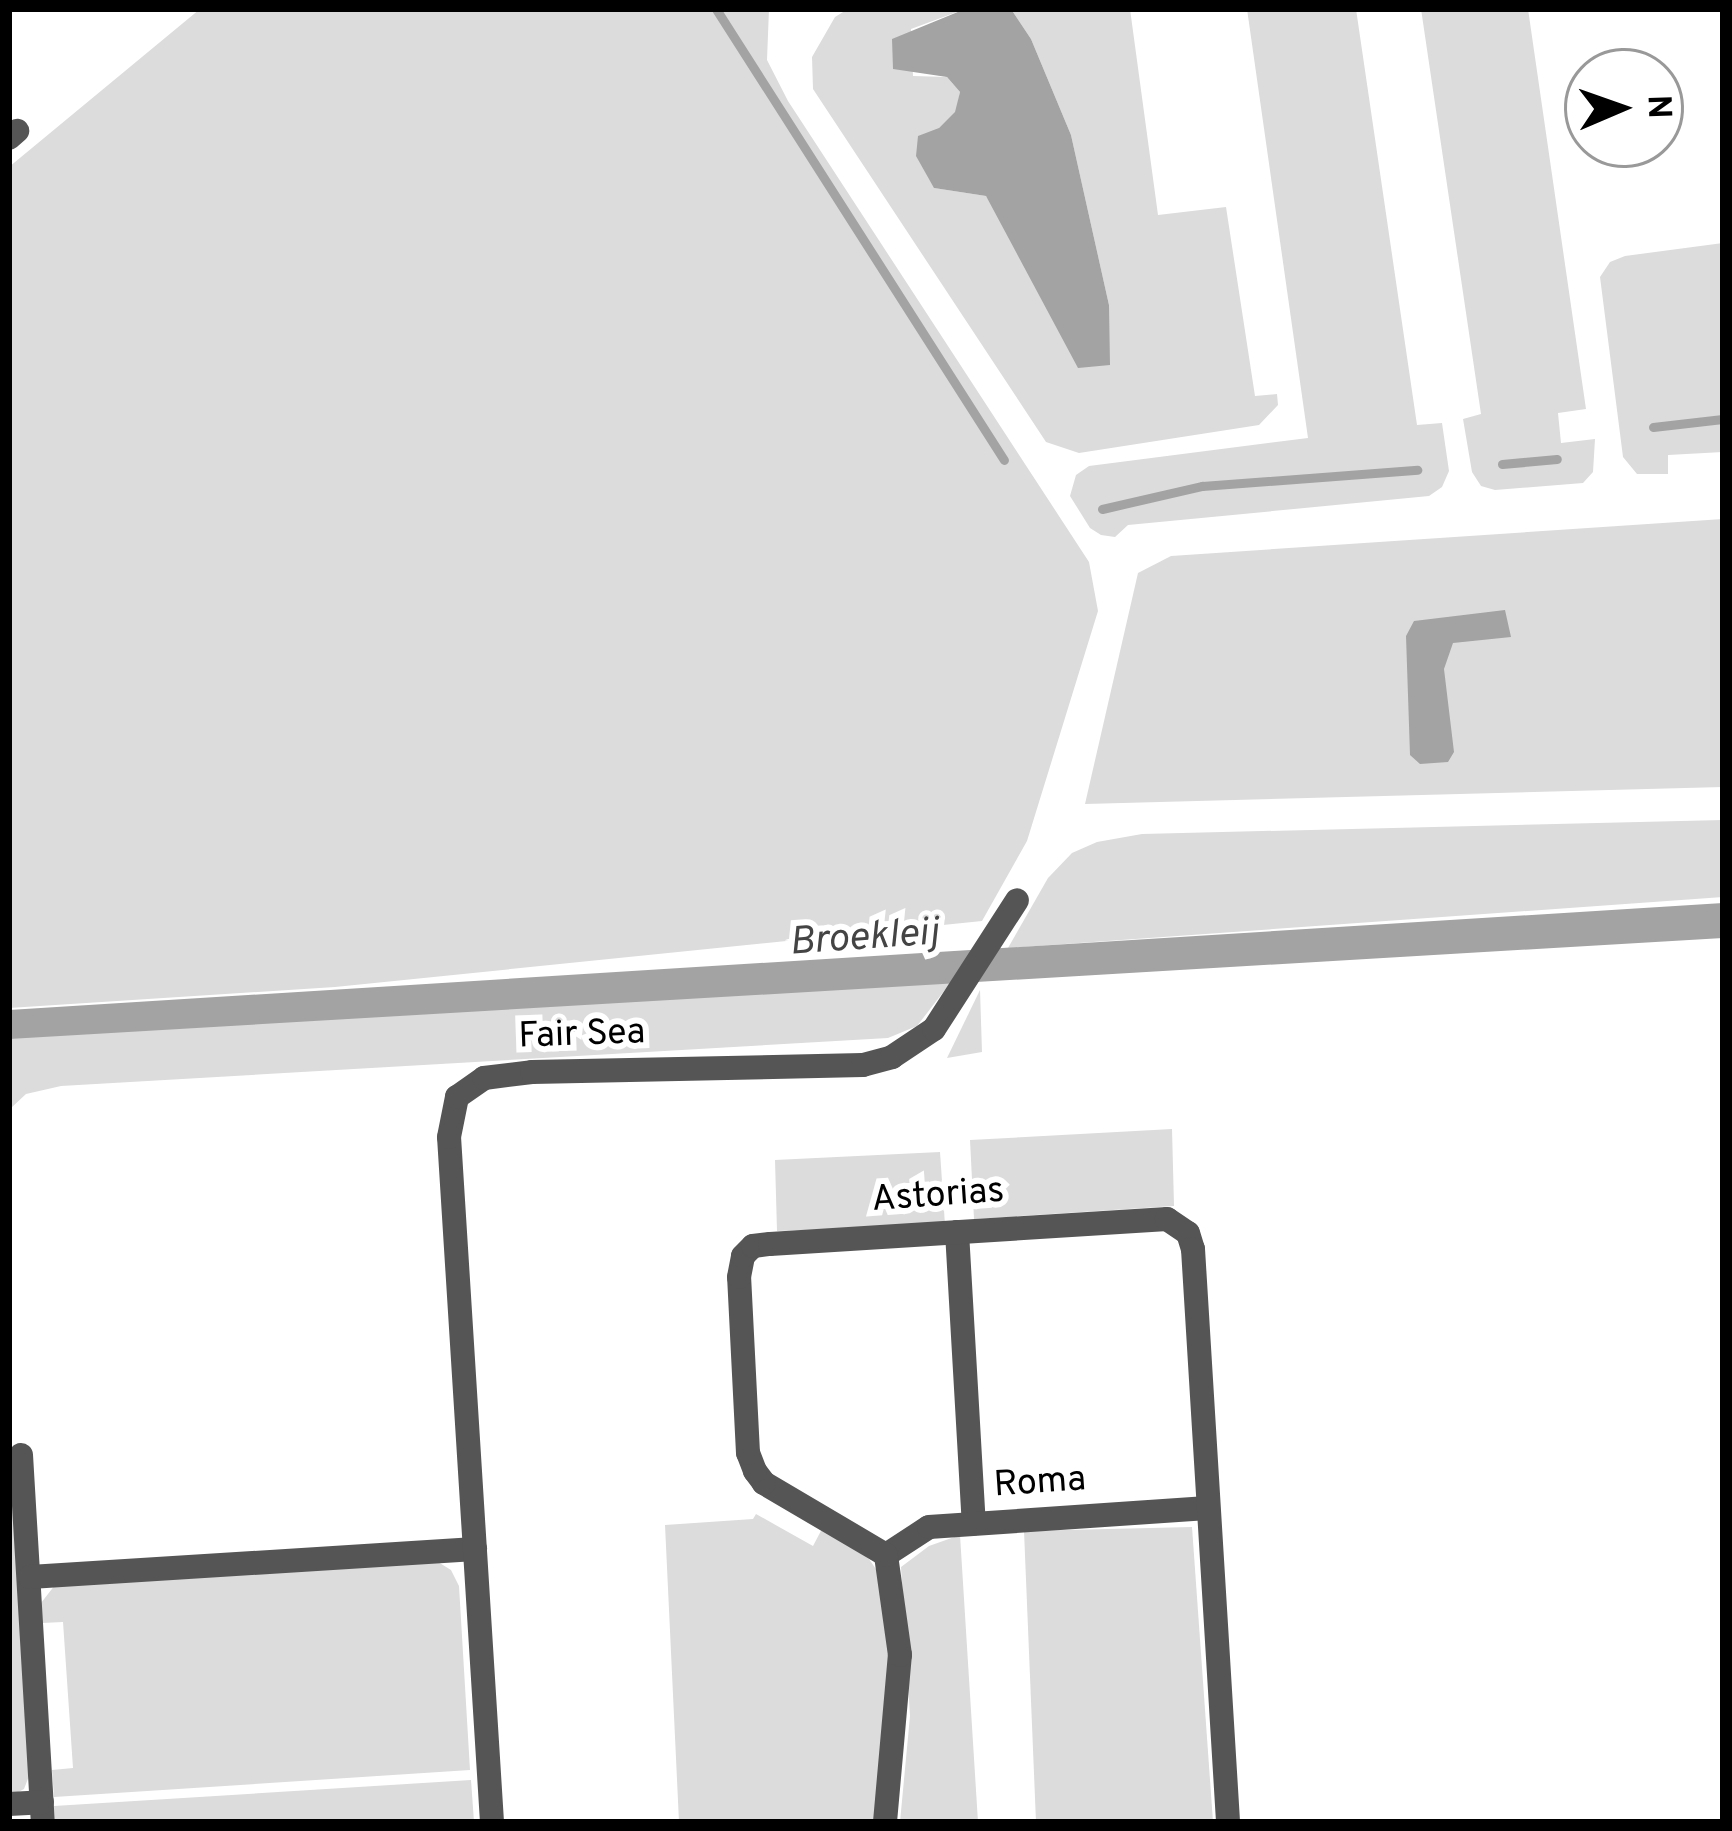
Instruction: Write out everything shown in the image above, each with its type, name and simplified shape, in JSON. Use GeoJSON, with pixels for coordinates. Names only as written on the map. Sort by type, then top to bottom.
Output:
{"type":"FeatureCollection","features":[{"type":"Feature","properties":{"kind":"street","name":"Fair Sea"},"geometry":{"type":"LineString","coordinates":[[492,1822],[449,1136],[457,1097],[484,1078],[532,1072],[863,1065],[915,1044],[953,1001],[1018,900]]}},
{"type":"Feature","properties":{"kind":"street","name":"Astorias"},"geometry":{"type":"LineString","coordinates":[[886,1555],[764,1483],[755,1471],[748,1454],[739,1277],[743,1256],[753,1246],[770,1244],[1167,1219],[1188,1233],[1228,1822]]}},
{"type":"Feature","properties":{"kind":"street"},"geometry":{"type":"LineString","coordinates":[[957,1232],[974,1524]]}},
{"type":"Feature","properties":{"kind":"street"},"geometry":{"type":"LineString","coordinates":[[9,1804],[43,1812],[21,1455]]}},
{"type":"Feature","properties":{"kind":"street","name":"Roma"},"geometry":{"type":"LineString","coordinates":[[886,1555],[929,1527],[1208,1508]]}},
{"type":"Feature","properties":{"kind":"street"},"geometry":{"type":"LineString","coordinates":[[30,1576],[475,1550]]}},
{"type":"Feature","properties":{"kind":"street"},"geometry":{"type":"LineString","coordinates":[[885,1822],[900,1655],[886,1555]]}},
{"type":"Feature","properties":{"kind":"shaded area"},"geometry":{"type":"Polygon","coordinates":[[[200,9],[769,9],[767,60],[788,101],[1089,562],[1098,611],[1027,841],[982,921],[335,987],[9,1008],[9,167],[200,9]]]}},
{"type":"Feature","properties":{"kind":"shaded area"},"geometry":{"type":"Polygon","coordinates":[[[848,9],[965,9],[911,29],[913,76],[947,77],[960,92],[956,112],[939,128],[934,188],[986,196],[1109,365],[1109,305],[1071,135],[1031,39],[1011,9],[1130,9],[1158,215],[1226,207],[1255,396],[1277,394],[1278,405],[1259,425],[1079,453],[1046,442],[813,89],[812,57],[835,17],[848,9]]]}},
{"type":"Feature","properties":{"kind":"shaded area"},"geometry":{"type":"Polygon","coordinates":[[[965,9],[1011,9],[1031,39],[1071,135],[1109,305],[1110,365],[1078,368],[986,196],[934,188],[916,156],[918,136],[939,128],[955,112],[960,92],[947,77],[893,69],[892,39],[965,9]]]}},
{"type":"Feature","properties":{"kind":"shaded area"},"geometry":{"type":"Polygon","coordinates":[[[1247,9],[1356,9],[1417,425],[1442,423],[1449,471],[1442,487],[1429,496],[1128,525],[1115,537],[1101,535],[1090,528],[1070,496],[1076,475],[1089,466],[1308,438],[1247,9]]]}},
{"type":"Feature","properties":{"kind":"shaded area"},"geometry":{"type":"Polygon","coordinates":[[[1421,9],[1528,9],[1586,409],[1558,413],[1561,443],[1595,439],[1593,472],[1583,483],[1495,490],[1481,486],[1472,472],[1463,419],[1481,414],[1421,9]]]}},
{"type":"Feature","properties":{"kind":"shaded area"},"geometry":{"type":"Polygon","coordinates":[[[1723,243],[1723,452],[1668,455],[1668,474],[1637,474],[1623,457],[1600,277],[1610,262],[1625,256],[1723,243]]]}},
{"type":"Feature","properties":{"kind":"shaded area"},"geometry":{"type":"Polygon","coordinates":[[[1723,519],[1723,787],[1085,804],[1138,573],[1171,556],[1723,519]]]}},
{"type":"Feature","properties":{"kind":"shaded area"},"geometry":{"type":"Polygon","coordinates":[[[1505,610],[1511,637],[1453,643],[1444,669],[1454,752],[1448,762],[1420,764],[1410,755],[1406,636],[1414,621],[1505,610]]]}},
{"type":"Feature","properties":{"kind":"shaded area"},"geometry":{"type":"Polygon","coordinates":[[[1723,820],[1723,897],[1008,948],[1048,878],[1072,853],[1097,842],[1142,834],[1723,820]]]}},
{"type":"Feature","properties":{"kind":"shaded area"},"geometry":{"type":"Polygon","coordinates":[[[1723,903],[1723,938],[9,1039],[9,1010],[1723,903]]]}},
{"type":"Feature","properties":{"kind":"shaded area"},"geometry":{"type":"Polygon","coordinates":[[[961,969],[917,1026],[888,1038],[61,1086],[26,1094],[11,1108],[9,1119],[9,1027],[961,969]]]}},
{"type":"Feature","properties":{"kind":"shaded area"},"geometry":{"type":"Polygon","coordinates":[[[980,990],[982,1052],[947,1058],[980,990]]]}},
{"type":"Feature","properties":{"kind":"shaded area"},"geometry":{"type":"Polygon","coordinates":[[[1172,1129],[1174,1206],[974,1219],[970,1140],[1172,1129]]]}},
{"type":"Feature","properties":{"kind":"shaded area"},"geometry":{"type":"Polygon","coordinates":[[[940,1152],[945,1225],[777,1231],[775,1160],[940,1152]]]}},
{"type":"Feature","properties":{"kind":"shaded area"},"geometry":{"type":"Polygon","coordinates":[[[9,1436],[29,1776],[24,1789],[9,1797],[9,1436]]]}},
{"type":"Feature","properties":{"kind":"shaded area"},"geometry":{"type":"Polygon","coordinates":[[[756,1514],[813,1546],[823,1527],[869,1559],[880,1575],[890,1640],[876,1822],[679,1822],[665,1525],[753,1519],[756,1514]]]}},
{"type":"Feature","properties":{"kind":"shaded area"},"geometry":{"type":"Polygon","coordinates":[[[1192,1527],[1213,1822],[1036,1822],[1024,1531],[1192,1527]]]}},
{"type":"Feature","properties":{"kind":"shaded area"},"geometry":{"type":"Polygon","coordinates":[[[960,1535],[978,1822],[900,1822],[910,1716],[901,1567],[929,1546],[960,1535]]]}},
{"type":"Feature","properties":{"kind":"shaded area"},"geometry":{"type":"Polygon","coordinates":[[[438,1562],[451,1570],[459,1586],[470,1770],[54,1797],[52,1770],[73,1768],[63,1622],[42,1623],[41,1603],[55,1585],[438,1562]]]}},
{"type":"Feature","properties":{"kind":"shaded area"},"geometry":{"type":"Polygon","coordinates":[[[471,1780],[474,1822],[55,1822],[54,1806],[471,1780]]]}},
{"type":"Feature","properties":{"kind":"waterway"},"geometry":{"type":"LineString","coordinates":[[716,9],[1004,460]]}},
{"type":"Feature","properties":{"kind":"waterway"},"geometry":{"type":"LineString","coordinates":[[1653,427],[1723,419]]}},
{"type":"Feature","properties":{"kind":"waterway"},"geometry":{"type":"LineString","coordinates":[[1502,464],[1557,459]]}},
{"type":"Feature","properties":{"kind":"waterway"},"geometry":{"type":"LineString","coordinates":[[1102,509],[1202,486],[1417,470]]}},
{"type":"Feature","properties":{"kind":"water label","name":"Broekleij"},"geometry":{"type":"Point","coordinates":[864,940]}}]}
